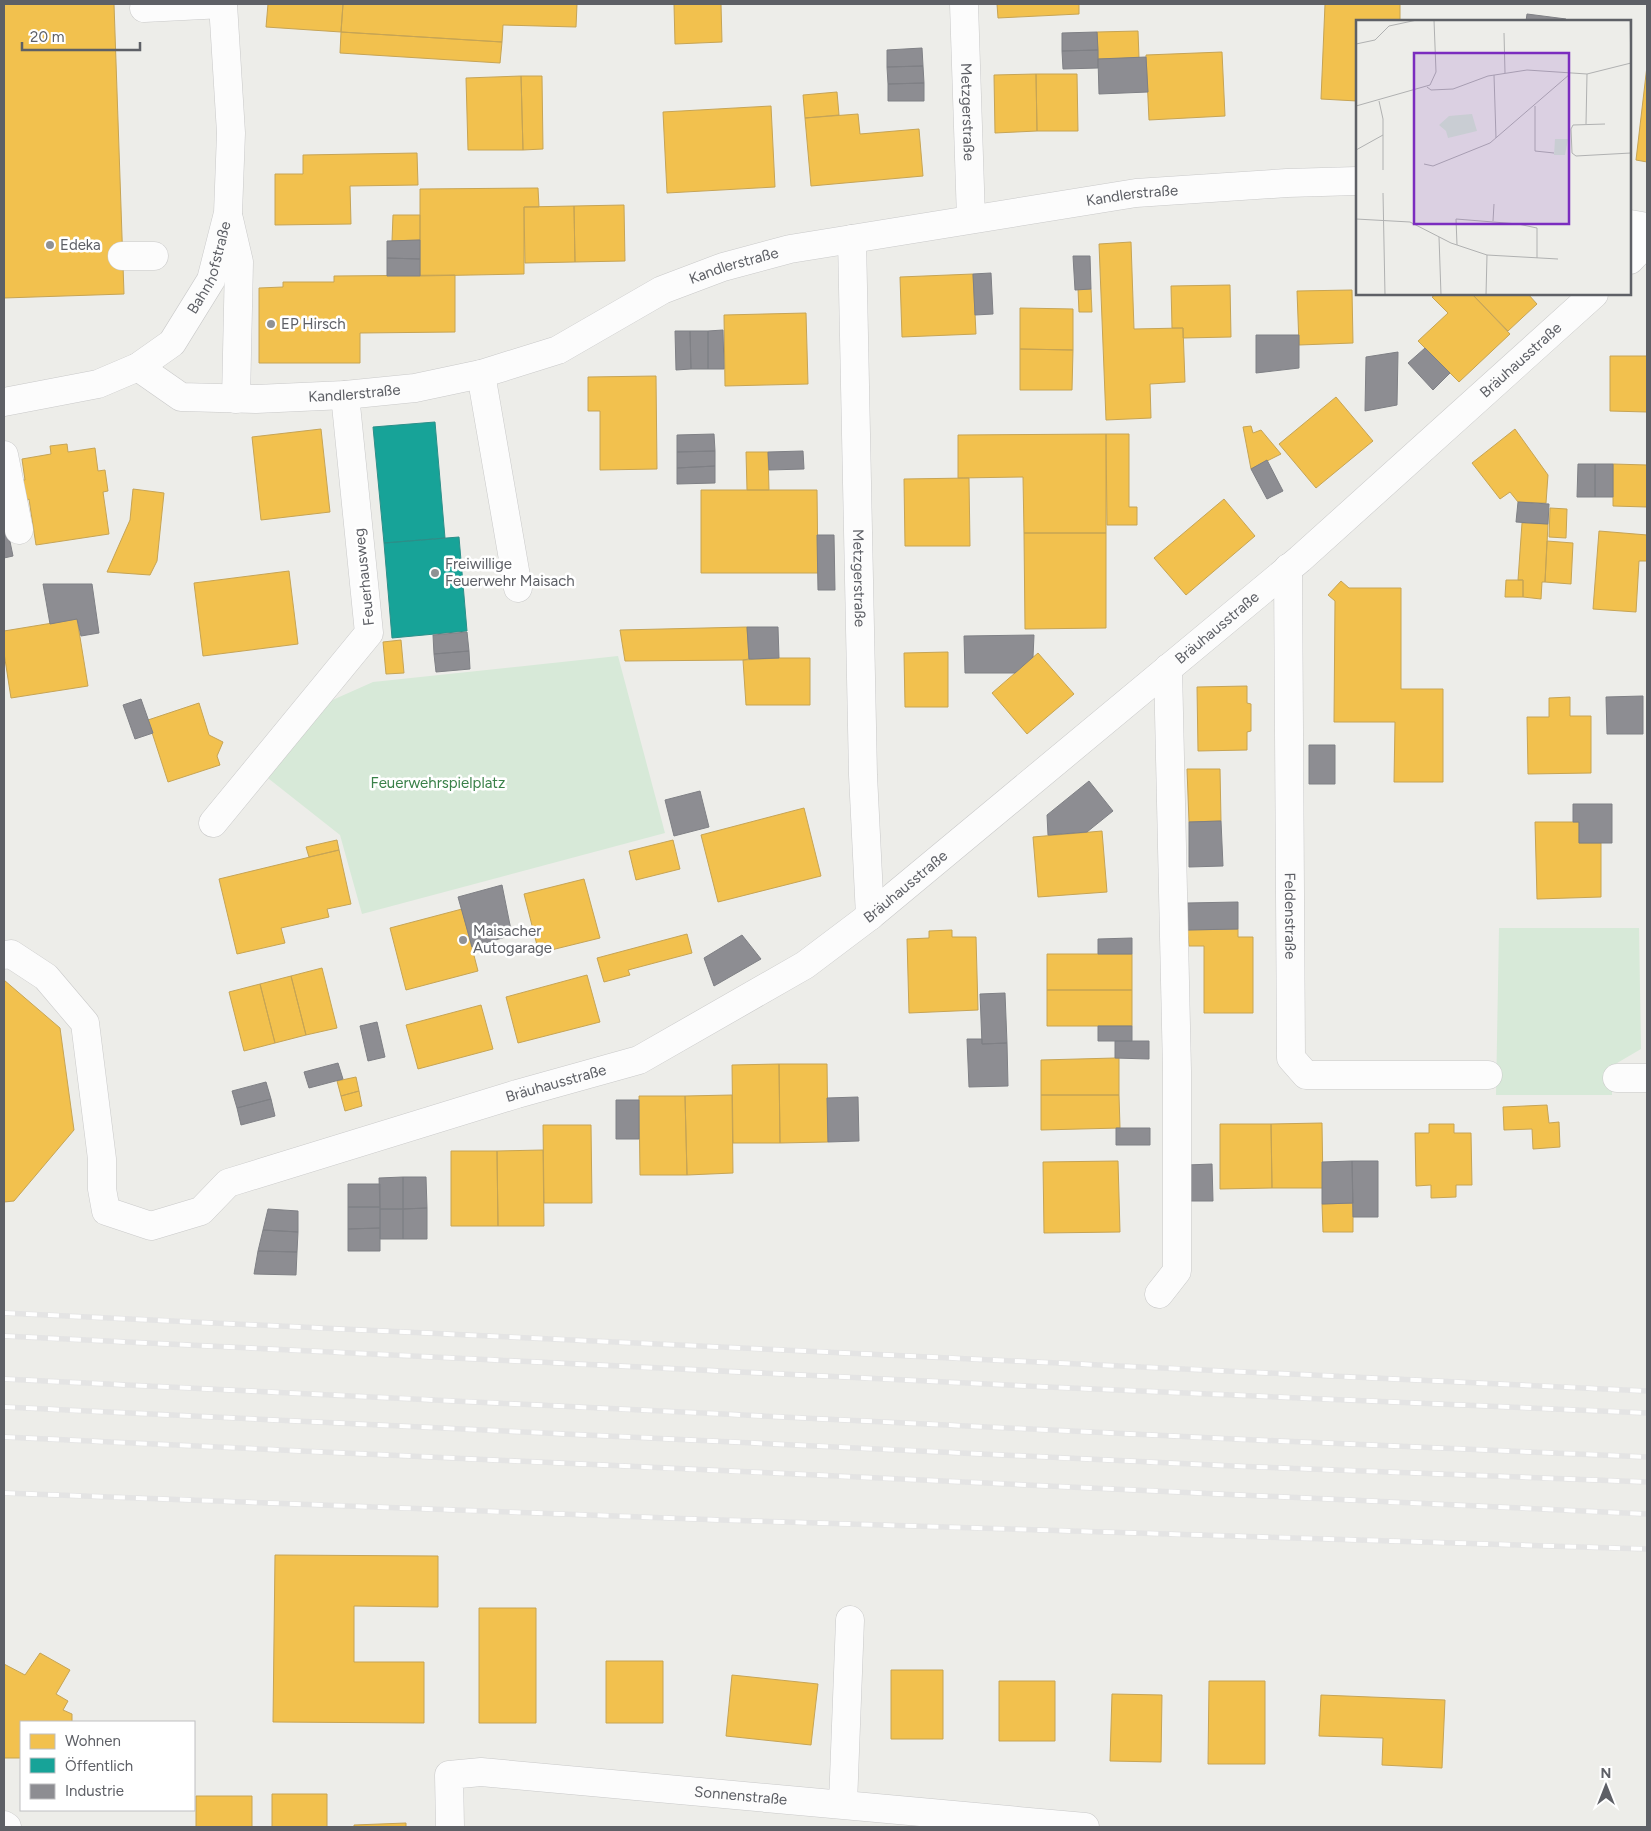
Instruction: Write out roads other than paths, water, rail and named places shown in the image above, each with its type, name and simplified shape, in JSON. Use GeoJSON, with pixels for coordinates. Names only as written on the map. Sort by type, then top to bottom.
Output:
{"type":"FeatureCollection","features":[{"type":"Feature","properties":{"kind":"street"},"geometry":{"type":"LineString","coordinates":[[144,8],[222,4]]}},
{"type":"Feature","properties":{"kind":"street","name":"Bahnhofstraße"},"geometry":{"type":"LineString","coordinates":[[4,402],[98,384],[138,367],[172,343],[211,280],[228,213],[231,133],[222,4]]}},
{"type":"Feature","properties":{"kind":"street","name":"Metzgerstraße"},"geometry":{"type":"LineString","coordinates":[[964,4],[970,219]]}},
{"type":"Feature","properties":{"kind":"street","name":"Kandlerstraße"},"geometry":{"type":"LineString","coordinates":[[138,367],[181,397],[256,399],[345,395],[415,388],[481,374],[558,350],[662,290],[723,267],[790,249],[1136,193],[1277,184],[1356,182]]}},
{"type":"Feature","properties":{"kind":"street"},"geometry":{"type":"LineString","coordinates":[[228,213],[239,262],[236,399]]}},
{"type":"Feature","properties":{"kind":"street"},"geometry":{"type":"LineString","coordinates":[[1631,224],[1647,227]]}},
{"type":"Feature","properties":{"kind":"street","name":"Metzgerstraße"},"geometry":{"type":"LineString","coordinates":[[852,238],[863,775],[870,916]]}},
{"type":"Feature","properties":{"kind":"street"},"geometry":{"type":"LineString","coordinates":[[1631,259],[1647,242]]}},
{"type":"Feature","properties":{"kind":"street"},"geometry":{"type":"LineString","coordinates":[[122,256],[154,256]]}},
{"type":"Feature","properties":{"kind":"street","name":"Bräuhausstraße"},"geometry":{"type":"LineString","coordinates":[[4,955],[11,954],[46,977],[85,1023],[102,1159],[102,1189],[106,1211],[151,1226],[201,1211],[228,1182],[517,1094],[639,1060],[804,966],[870,916],[1288,568],[1593,295]]}},
{"type":"Feature","properties":{"kind":"street"},"geometry":{"type":"LineString","coordinates":[[481,374],[518,588]]}},
{"type":"Feature","properties":{"kind":"street","name":"Feuerhausweg"},"geometry":{"type":"LineString","coordinates":[[213,823],[369,633],[345,395]]}},
{"type":"Feature","properties":{"kind":"street"},"geometry":{"type":"LineString","coordinates":[[4,455],[19,530]]}},
{"type":"Feature","properties":{"kind":"street","name":"Feldenstraße"},"geometry":{"type":"LineString","coordinates":[[1288,568],[1291,1058],[1306,1075],[1488,1075]]}},
{"type":"Feature","properties":{"kind":"street"},"geometry":{"type":"LineString","coordinates":[[1159,1294],[1177,1271],[1177,1061],[1168,668]]}},
{"type":"Feature","properties":{"kind":"street"},"geometry":{"type":"LineString","coordinates":[[1617,1078],[1647,1078]]}},
{"type":"Feature","properties":{"kind":"street"},"geometry":{"type":"LineString","coordinates":[[842,1804],[850,1620]]}},
{"type":"Feature","properties":{"kind":"street","name":"Sonnenstraße"},"geometry":{"type":"LineString","coordinates":[[450,1827],[449,1775],[481,1772],[1085,1827]]}},
{"type":"Feature","properties":{"kind":"railway"},"geometry":{"type":"LineString","coordinates":[[4,1313],[1647,1391]]}},
{"type":"Feature","properties":{"kind":"railway"},"geometry":{"type":"LineString","coordinates":[[4,1336],[1048,1387],[1647,1413]]}},
{"type":"Feature","properties":{"kind":"railway"},"geometry":{"type":"LineString","coordinates":[[4,1379],[1234,1439],[1647,1457]]}},
{"type":"Feature","properties":{"kind":"railway"},"geometry":{"type":"LineString","coordinates":[[4,1407],[1233,1466],[1647,1482]]}},
{"type":"Feature","properties":{"kind":"railway"},"geometry":{"type":"LineString","coordinates":[[4,1437],[1647,1514]]}},
{"type":"Feature","properties":{"kind":"railway"},"geometry":{"type":"LineString","coordinates":[[4,1493],[721,1520],[1647,1549]]}},
{"type":"Feature","properties":{"kind":"place","name":"Edeka"},"geometry":{"type":"Point","coordinates":[50,245]}},
{"type":"Feature","properties":{"kind":"place","name":"EP Hirsch"},"geometry":{"type":"Point","coordinates":[271,324]}},
{"type":"Feature","properties":{"kind":"place","name":"Freiwillige Feuerwehr Maisach"},"geometry":{"type":"Point","coordinates":[435,573]}},
{"type":"Feature","properties":{"kind":"place","name":"Maisacher Autogarage"},"geometry":{"type":"Point","coordinates":[463,940]}},
{"type":"Feature","properties":{"kind":"park label","name":"Feuerwehrspielplatz"},"geometry":{"type":"Point","coordinates":[438,783]}}]}
